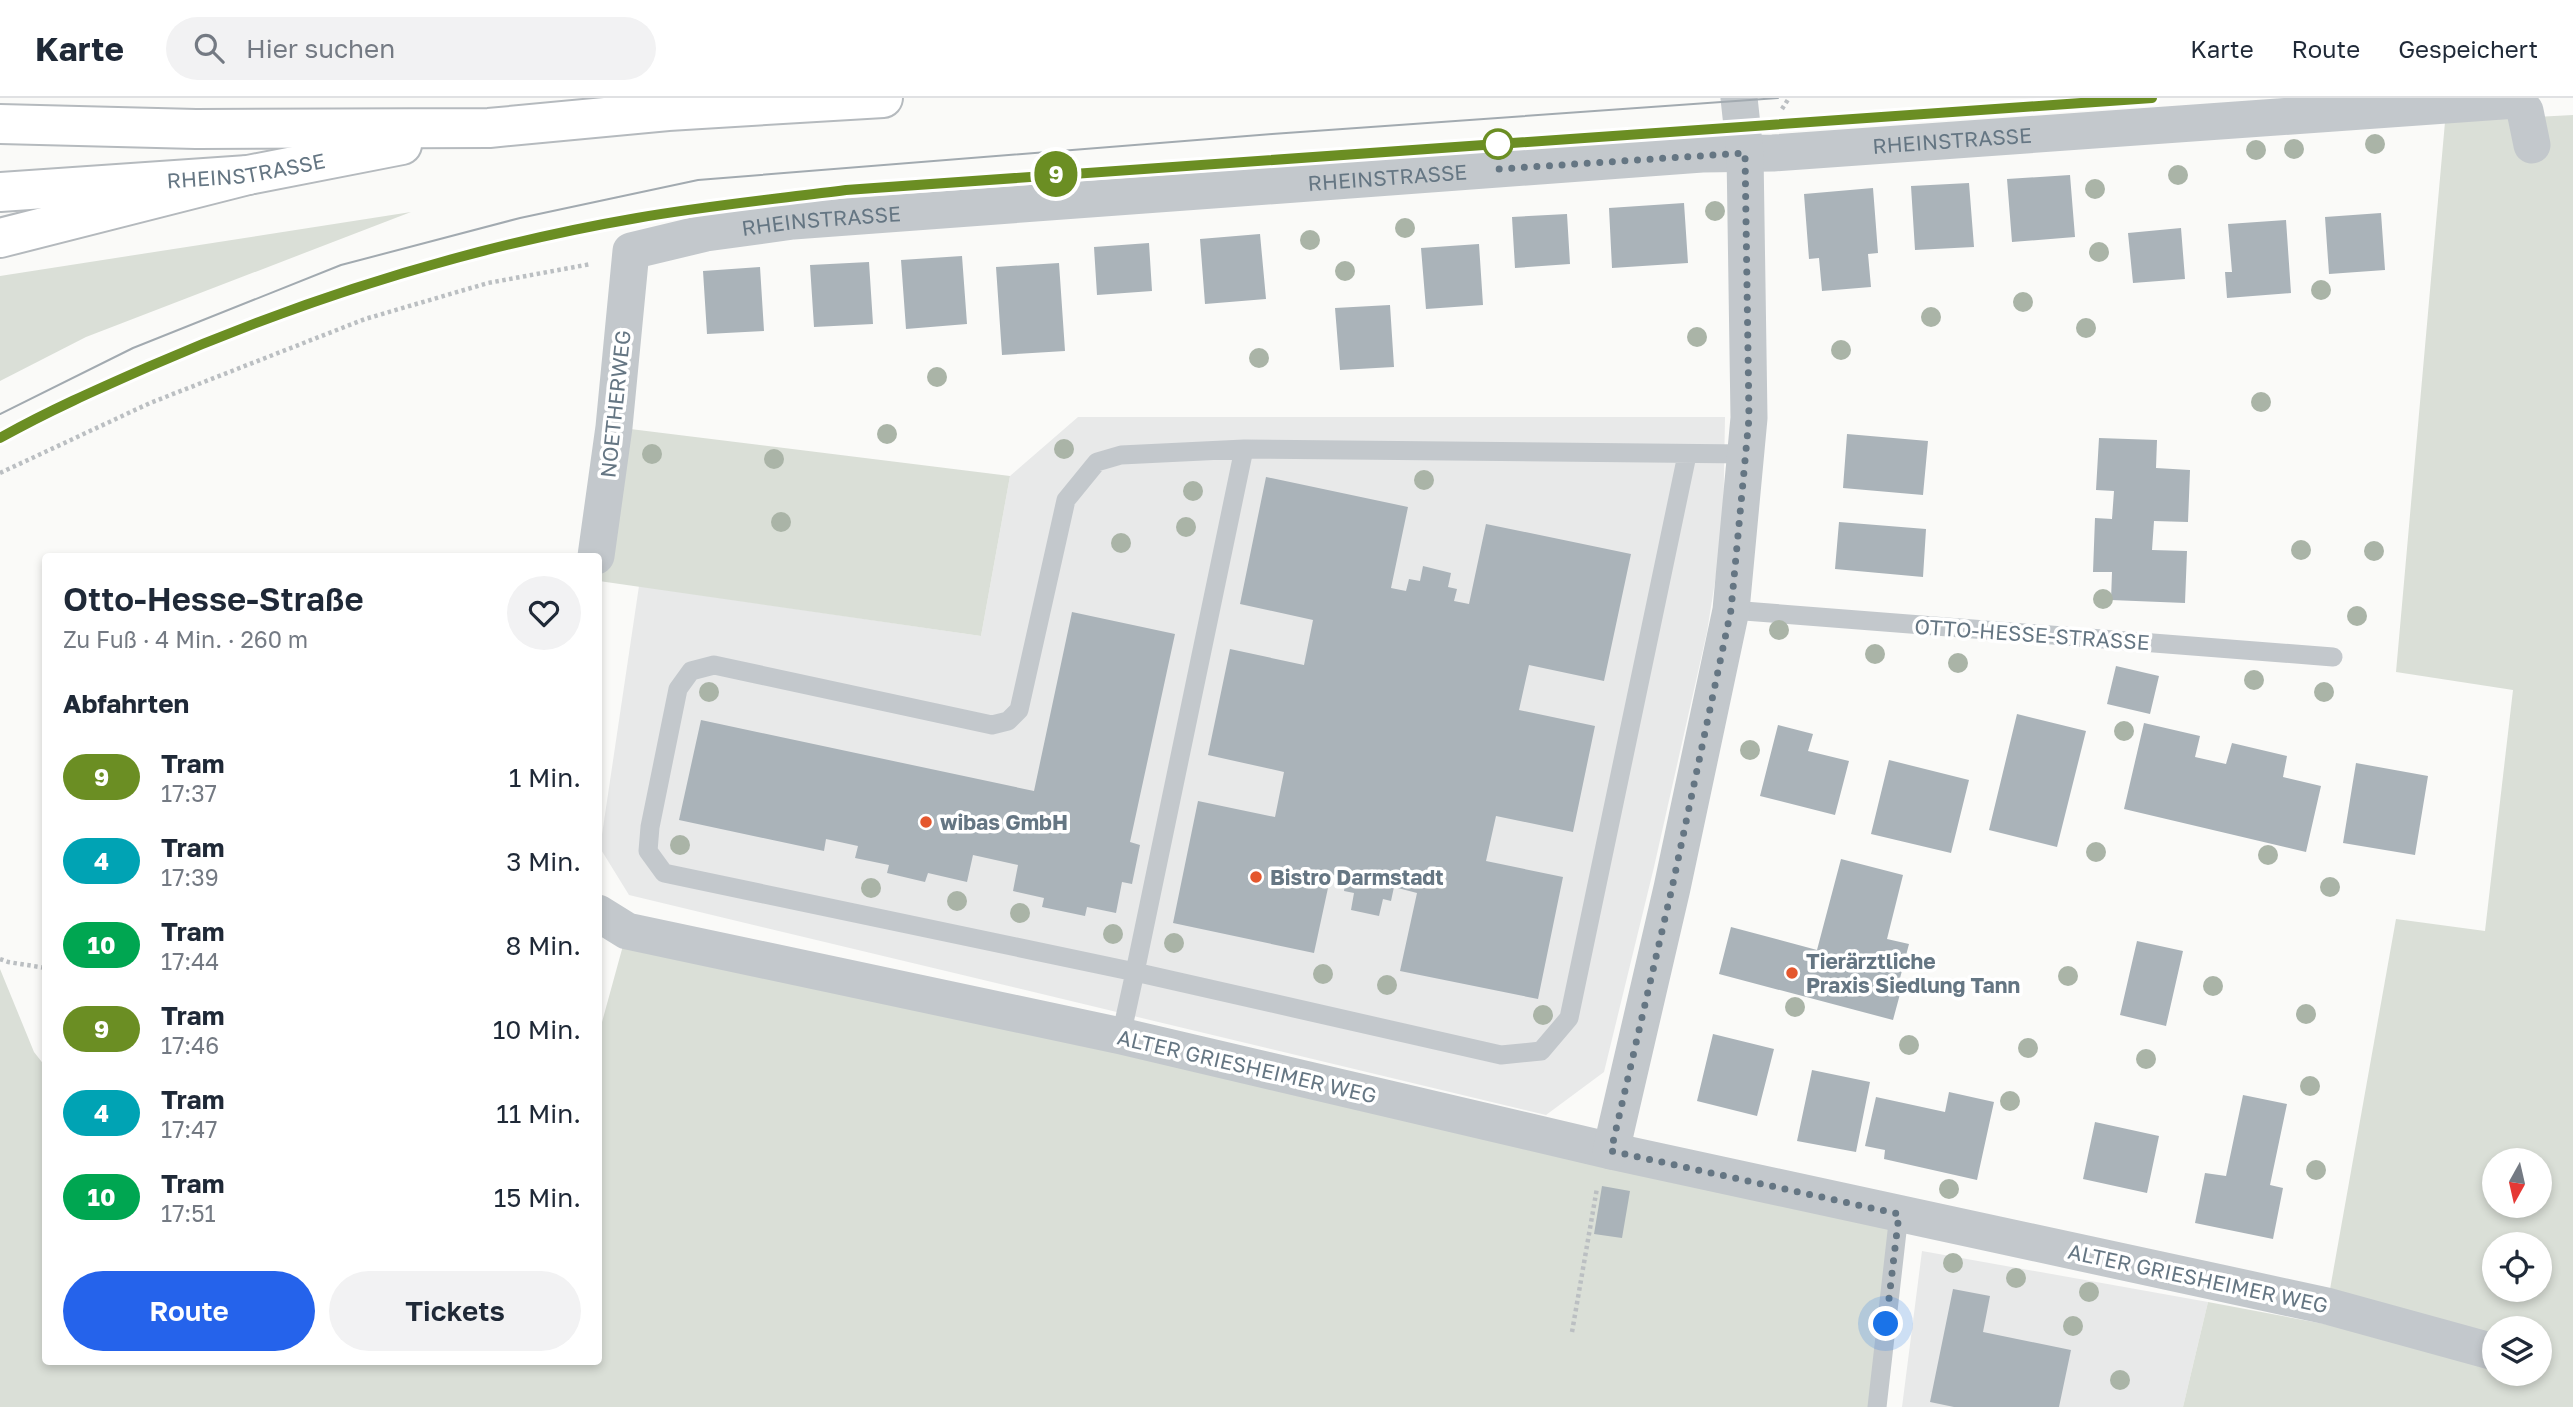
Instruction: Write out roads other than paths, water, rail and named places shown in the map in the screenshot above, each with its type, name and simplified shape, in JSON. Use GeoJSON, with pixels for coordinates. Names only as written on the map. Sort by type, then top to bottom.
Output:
{"type":"FeatureCollection","features":[{"type":"Feature","properties":{"kind":"main road","name":"RHEINSTRASSE"},"geometry":{"type":"LineString","coordinates":[[0,192],[248,175],[489,128],[668,105],[883,98]]}},
{"type":"Feature","properties":{"kind":"main road","name":"RHEINSTRASSE"},"geometry":{"type":"LineString","coordinates":[[0,124],[196,129],[489,128]]}},
{"type":"Feature","properties":{"kind":"main road"},"geometry":{"type":"LineString","coordinates":[[0,238],[248,175]]}},
{"type":"Feature","properties":{"kind":"street"},"geometry":{"type":"LineString","coordinates":[[1611,1151],[1672,888],[1731,610],[1749,418],[1745,153],[1739,98]]}},
{"type":"Feature","properties":{"kind":"street","name":"RHEINSTRASSE"},"geometry":{"type":"LineString","coordinates":[[631,251],[705,233],[793,221],[1692,155],[1773,153],[2515,100],[2525,111],[2532,145]]}},
{"type":"Feature","properties":{"kind":"street","name":"NOETHERWEG"},"geometry":{"type":"LineString","coordinates":[[596,553],[614,427],[631,251]]}},
{"type":"Feature","properties":{"kind":"street","name":"ALTER GRIESHEIMER WEG"},"geometry":{"type":"LineString","coordinates":[[608,928],[1121,1036],[1611,1151],[2327,1306],[2482,1349]]}},
{"type":"Feature","properties":{"kind":"lane"},"geometry":{"type":"LineString","coordinates":[[1687,455],[1569,1018],[1541,1051],[1501,1055],[1135,972],[664,873],[648,851],[650,827],[678,689],[691,671],[714,665],[992,725],[1008,721],[1019,710],[1066,500],[1097,462],[1121,455],[1244,449],[1747,454]]}},
{"type":"Feature","properties":{"kind":"lane"},"geometry":{"type":"LineString","coordinates":[[1121,1036],[1244,449]]}},
{"type":"Feature","properties":{"kind":"lane","name":"OTTO-HESSE-STRASSE"},"geometry":{"type":"LineString","coordinates":[[1731,610],[2333,657]]}},
{"type":"Feature","properties":{"kind":"lane"},"geometry":{"type":"LineString","coordinates":[[1877,1407],[1899,1214]]}},
{"type":"Feature","properties":{"kind":"tram line"},"geometry":{"type":"LineString","coordinates":[[0,414],[133,348],[341,265],[520,218],[698,180],[1272,134],[1778,98]]}},
{"type":"Feature","properties":{"kind":"tram line","name":"9"},"geometry":{"type":"LineString","coordinates":[[0,438],[50,410],[232,330],[385,278],[491,249],[635,219],[846,190],[2152,98]]}},
{"type":"Feature","properties":{"kind":"tram line"},"geometry":{"type":"LineString","coordinates":[[0,438],[150,365],[310,302],[473,253],[637,218],[846,190],[2153,98]]}},
{"type":"Feature","properties":{"kind":"place","name":"wibas GmbH"},"geometry":{"type":"Point","coordinates":[926,822]}},
{"type":"Feature","properties":{"kind":"place","name":"Bistro Darmstadt"},"geometry":{"type":"Point","coordinates":[1256,877]}},
{"type":"Feature","properties":{"kind":"place","name":"Tierärztliche Praxis Siedlung Tann"},"geometry":{"type":"Point","coordinates":[1792,973]}}]}
